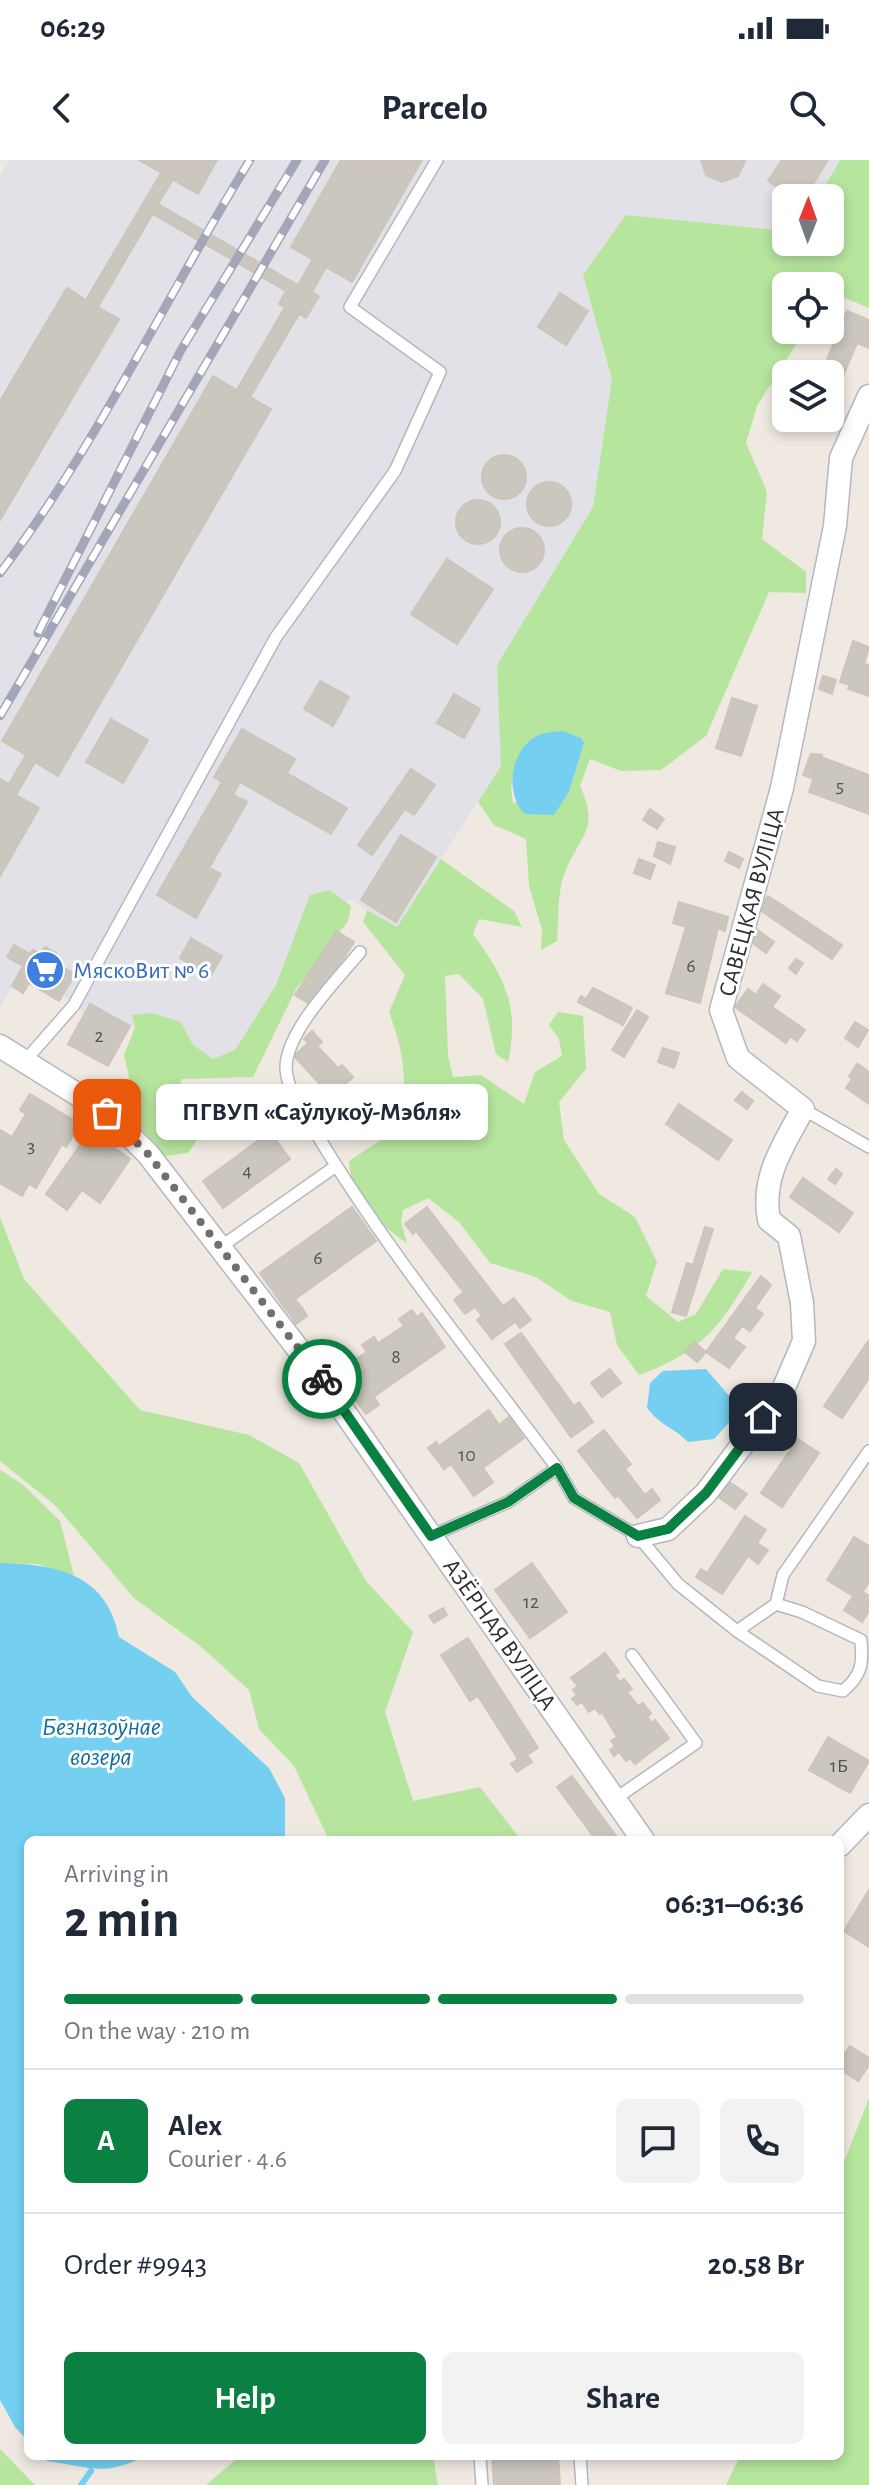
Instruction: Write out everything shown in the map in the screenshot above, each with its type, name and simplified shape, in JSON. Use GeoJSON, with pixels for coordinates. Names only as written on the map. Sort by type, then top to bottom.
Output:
{"type":"FeatureCollection","features":[{"type":"Feature","properties":{"kind":"street","name":"САВЕЦКАЯ ВУЛІЦА"},"geometry":{"type":"LineString","coordinates":[[803,1109],[738,1058],[721,1010],[782,788],[835,526],[841,458],[869,396]]}},
{"type":"Feature","properties":{"kind":"street","name":"АЗЁРНАЯ ВУЛІЦА"},"geometry":{"type":"LineString","coordinates":[[0,1046],[107,1113],[148,1154],[322,1380],[640,1836]]}},
{"type":"Feature","properties":{"kind":"street"},"geometry":{"type":"LineString","coordinates":[[638,1536],[668,1529],[706,1493],[782,1392],[804,1341],[802,1303],[789,1236],[769,1220],[765,1196],[773,1164],[803,1109]]}},
{"type":"Feature","properties":{"kind":"street"},"geometry":{"type":"LineString","coordinates":[[844,1841],[869,1815]]}},
{"type":"Feature","properties":{"kind":"lane"},"geometry":{"type":"LineString","coordinates":[[24,1062],[74,1005],[276,637],[395,471],[440,372],[350,307],[437,160]]}},
{"type":"Feature","properties":{"kind":"lane"},"geometry":{"type":"LineString","coordinates":[[360,952],[298,1034],[290,1047],[286,1069],[292,1093],[336,1166],[557,1468],[574,1498],[638,1536],[678,1584],[737,1631],[818,1686],[843,1691],[857,1679],[863,1664],[861,1640],[802,1612],[776,1604]]}},
{"type":"Feature","properties":{"kind":"lane"},"geometry":{"type":"LineString","coordinates":[[803,1109],[869,1147]]}},
{"type":"Feature","properties":{"kind":"lane"},"geometry":{"type":"LineString","coordinates":[[219,1248],[336,1166]]}},
{"type":"Feature","properties":{"kind":"lane"},"geometry":{"type":"LineString","coordinates":[[737,1631],[776,1604],[783,1575],[869,1451]]}},
{"type":"Feature","properties":{"kind":"lane"},"geometry":{"type":"LineString","coordinates":[[431,1536],[508,1502],[557,1468]]}},
{"type":"Feature","properties":{"kind":"lane"},"geometry":{"type":"LineString","coordinates":[[615,1799],[696,1743],[632,1655]]}},
{"type":"Feature","properties":{"kind":"lane"},"geometry":{"type":"LineString","coordinates":[[480,2460],[482,2485]]}},
{"type":"Feature","properties":{"kind":"lane"},"geometry":{"type":"LineString","coordinates":[[580,2460],[582,2485]]}},
{"type":"Feature","properties":{"kind":"shaded area"},"geometry":{"type":"Polygon","coordinates":[[[10,160],[840,160],[826,184],[772,184],[772,230],[626,215],[583,275],[612,379],[593,507],[497,665],[501,766],[397,927],[348,899],[247,1065],[227,1067],[131,1026],[108,1066],[68,1044],[84,1013],[63,995],[59,1001],[29,984],[23,993],[12,987],[0,1008],[0,176],[10,160]]]}},
{"type":"Feature","properties":{"kind":"green space"},"geometry":{"type":"Polygon","coordinates":[[[840,160],[869,160],[869,308],[844,297],[844,272],[772,272],[772,344],[796,344],[786,360],[772,360],[772,382],[757,406],[746,443],[767,492],[762,539],[806,572],[806,593],[769,592],[706,736],[661,770],[621,771],[590,759],[580,786],[588,813],[586,831],[562,880],[557,941],[541,950],[542,929],[529,886],[526,839],[494,825],[478,802],[501,766],[497,665],[593,507],[612,379],[583,275],[626,215],[772,230],[772,256],[844,256],[844,184],[826,184],[840,160]],[[584,743],[517,761],[511,788],[513,803],[569,792],[584,743]]]}},
{"type":"Feature","properties":{"kind":"green space"},"geometry":{"type":"Polygon","coordinates":[[[441,859],[514,911],[522,927],[479,919],[473,934],[494,965],[507,994],[512,1025],[508,1062],[496,1054],[483,999],[459,974],[445,976],[448,1055],[453,1077],[481,1075],[524,1104],[535,1072],[562,1056],[559,1039],[549,1025],[558,1012],[583,1016],[586,1069],[559,1102],[564,1140],[599,1194],[635,1217],[657,1262],[646,1296],[678,1322],[696,1314],[723,1269],[752,1272],[729,1309],[706,1336],[693,1348],[660,1367],[639,1375],[617,1345],[610,1312],[572,1301],[536,1277],[490,1263],[459,1222],[428,1198],[403,1210],[401,1222],[407,1243],[368,1208],[355,1185],[349,1161],[402,1126],[404,1094],[402,1056],[389,1012],[405,975],[363,922],[367,910],[397,927],[441,859]]]}},
{"type":"Feature","properties":{"kind":"green space"},"geometry":{"type":"Polygon","coordinates":[[[330,890],[351,906],[348,921],[296,989],[253,1077],[181,1079],[180,1101],[191,1114],[197,1140],[188,1153],[165,1156],[141,1128],[124,1055],[135,1027],[132,1015],[152,1013],[181,1022],[193,1045],[213,1059],[235,1050],[276,985],[310,895],[330,890]]]}},
{"type":"Feature","properties":{"kind":"green space"},"geometry":{"type":"Polygon","coordinates":[[[0,1217],[24,1279],[140,1410],[249,1435],[299,1463],[366,1581],[413,1632],[385,1712],[413,1801],[480,1787],[518,1836],[327,1836],[294,1766],[259,1729],[249,1690],[200,1646],[134,1598],[56,1506],[0,1461],[0,1217]]]}},
{"type":"Feature","properties":{"kind":"green space"},"geometry":{"type":"Polygon","coordinates":[[[0,1470],[22,1484],[60,1521],[74,1576],[37,1564],[0,1563],[0,1470]]]}},
{"type":"Feature","properties":{"kind":"green space"},"geometry":{"type":"Polygon","coordinates":[[[869,2098],[869,2485],[726,2485],[738,2460],[844,2460],[844,2162],[869,2098]]]}},
{"type":"Feature","properties":{"kind":"green space"},"geometry":{"type":"Polygon","coordinates":[[[0,2449],[35,2485],[0,2485],[0,2449]]]}},
{"type":"Feature","properties":{"kind":"green space"},"geometry":{"type":"Polygon","coordinates":[[[235,2460],[434,2460],[438,2485],[206,2485],[235,2460]]]}},
{"type":"Feature","properties":{"kind":"water"},"geometry":{"type":"Polygon","coordinates":[[[563,731],[581,738],[584,743],[569,792],[554,815],[525,814],[513,787],[519,755],[535,737],[563,731]]]}},
{"type":"Feature","properties":{"kind":"water"},"geometry":{"type":"Polygon","coordinates":[[[706,1369],[730,1397],[733,1418],[714,1439],[688,1442],[647,1408],[650,1383],[663,1371],[706,1369]]]}},
{"type":"Feature","properties":{"kind":"water","name":"Безназоўнае возера"},"geometry":{"type":"Polygon","coordinates":[[[0,1563],[59,1570],[91,1586],[113,1616],[119,1637],[175,1672],[192,1697],[269,1768],[285,1798],[285,1836],[24,1836],[24,2437],[0,2400],[0,1563]]]}},
{"type":"Feature","properties":{"kind":"water"},"geometry":{"type":"Polygon","coordinates":[[[46,2460],[136,2460],[106,2469],[46,2460]]]}},
{"type":"Feature","properties":{"kind":"building"},"geometry":{"type":"Polygon","coordinates":[[[139,160],[217,160],[198,194],[139,160]]]}},
{"type":"Feature","properties":{"kind":"building"},"geometry":{"type":"Polygon","coordinates":[[[341,160],[422,160],[352,282],[291,247],[341,160]]]}},
{"type":"Feature","properties":{"kind":"building"},"geometry":{"type":"Polygon","coordinates":[[[701,160],[745,161],[738,176],[722,182],[706,175],[701,160]]]}},
{"type":"Feature","properties":{"kind":"building"},"geometry":{"type":"Polygon","coordinates":[[[782,160],[828,160],[813,184],[773,184],[768,181],[782,160]]]}},
{"type":"Feature","properties":{"kind":"building"},"geometry":{"type":"Polygon","coordinates":[[[161,173],[173,179],[98,307],[119,319],[0,520],[0,401],[67,288],[86,300],[161,173]]]}},
{"type":"Feature","properties":{"kind":"building"},"geometry":{"type":"Polygon","coordinates":[[[158,204],[298,285],[313,259],[326,267],[312,292],[319,296],[306,318],[299,314],[250,397],[271,409],[58,776],[35,762],[16,795],[39,808],[0,876],[0,779],[9,784],[26,755],[2,741],[213,376],[237,390],[285,307],[279,304],[286,291],[153,214],[158,204]]]}},
{"type":"Feature","properties":{"kind":"building"},"geometry":{"type":"Polygon","coordinates":[[[560,293],[588,311],[566,345],[538,327],[560,293]]]}},
{"type":"Feature","properties":{"kind":"building"},"geometry":{"type":"Polygon","coordinates":[[[847,311],[869,320],[869,348],[857,343],[844,374],[844,360],[827,360],[833,344],[844,344],[847,311]]]}},
{"type":"Feature","properties":{"kind":"building"},"geometry":{"type":"Polygon","coordinates":[[[504,455],[520,461],[526,477],[520,493],[504,499],[488,493],[482,477],[488,461],[504,455]]]}},
{"type":"Feature","properties":{"kind":"building"},"geometry":{"type":"Polygon","coordinates":[[[549,482],[565,488],[571,504],[565,520],[549,526],[533,520],[527,504],[533,488],[549,482]]]}},
{"type":"Feature","properties":{"kind":"building"},"geometry":{"type":"Polygon","coordinates":[[[478,500],[494,506],[500,522],[494,538],[478,544],[462,538],[456,522],[462,506],[478,500]]]}},
{"type":"Feature","properties":{"kind":"building"},"geometry":{"type":"Polygon","coordinates":[[[522,528],[538,534],[544,550],[538,566],[522,572],[506,566],[500,550],[506,534],[522,528]]]}},
{"type":"Feature","properties":{"kind":"building"},"geometry":{"type":"Polygon","coordinates":[[[447,559],[493,589],[457,644],[411,614],[447,559]]]}},
{"type":"Feature","properties":{"kind":"building"},"geometry":{"type":"Polygon","coordinates":[[[853,641],[869,647],[864,664],[869,665],[869,696],[848,689],[850,685],[840,682],[853,641]]]}},
{"type":"Feature","properties":{"kind":"building"},"geometry":{"type":"Polygon","coordinates":[[[823,676],[836,680],[832,694],[819,689],[823,676]]]}},
{"type":"Feature","properties":{"kind":"building"},"geometry":{"type":"Polygon","coordinates":[[[320,681],[349,697],[333,726],[304,709],[320,681]]]}},
{"type":"Feature","properties":{"kind":"building"},"geometry":{"type":"Polygon","coordinates":[[[454,694],[480,709],[464,738],[437,723],[454,694]]]}},
{"type":"Feature","properties":{"kind":"building"},"geometry":{"type":"Polygon","coordinates":[[[732,698],[757,706],[741,756],[716,748],[732,698]]]}},
{"type":"Feature","properties":{"kind":"building"},"geometry":{"type":"Polygon","coordinates":[[[111,719],[148,740],[123,783],[86,762],[111,719]]]}},
{"type":"Feature","properties":{"kind":"building"},"geometry":{"type":"Polygon","coordinates":[[[242,729],[295,759],[287,773],[347,808],[331,834],[240,782],[233,795],[247,802],[209,868],[221,874],[196,918],[157,895],[222,782],[214,777],[242,729]]]}},
{"type":"Feature","properties":{"kind":"building"},"geometry":{"type":"Polygon","coordinates":[[[811,754],[822,755],[813,779],[803,775],[811,754]]]}},
{"type":"Feature","properties":{"kind":"building"},"geometry":{"type":"Polygon","coordinates":[[[821,757],[869,775],[869,814],[809,792],[821,757]]]}},
{"type":"Feature","properties":{"kind":"building"},"geometry":{"type":"Polygon","coordinates":[[[411,769],[435,785],[414,815],[405,809],[372,855],[358,845],[411,769]]]}},
{"type":"Feature","properties":{"kind":"building"},"geometry":{"type":"Polygon","coordinates":[[[650,809],[664,819],[657,829],[643,820],[650,809]]]}},
{"type":"Feature","properties":{"kind":"building"},"geometry":{"type":"Polygon","coordinates":[[[401,835],[436,857],[396,922],[361,900],[401,835]]]}},
{"type":"Feature","properties":{"kind":"building"},"geometry":{"type":"Polygon","coordinates":[[[658,842],[675,847],[670,864],[654,856],[658,842]]]}},
{"type":"Feature","properties":{"kind":"building"},"geometry":{"type":"Polygon","coordinates":[[[729,852],[743,859],[739,868],[725,861],[729,852]]]}},
{"type":"Feature","properties":{"kind":"building"},"geometry":{"type":"Polygon","coordinates":[[[639,859],[655,865],[650,879],[634,873],[639,859]]]}},
{"type":"Feature","properties":{"kind":"building"},"geometry":{"type":"Polygon","coordinates":[[[768,896],[785,907],[776,921],[759,909],[768,896]]]}},
{"type":"Feature","properties":{"kind":"building"},"geometry":{"type":"Polygon","coordinates":[[[679,902],[728,917],[725,931],[718,928],[700,1003],[666,993],[686,927],[673,923],[679,902]]]}},
{"type":"Feature","properties":{"kind":"building"},"geometry":{"type":"Polygon","coordinates":[[[785,907],[842,945],[832,959],[776,921],[785,907]]]}},
{"type":"Feature","properties":{"kind":"building"},"geometry":{"type":"Polygon","coordinates":[[[755,928],[774,942],[766,953],[747,939],[755,928]]]}},
{"type":"Feature","properties":{"kind":"building"},"geometry":{"type":"Polygon","coordinates":[[[336,931],[354,942],[313,1006],[295,995],[336,931]]]}},
{"type":"Feature","properties":{"kind":"building"},"geometry":{"type":"Polygon","coordinates":[[[191,938],[222,956],[211,975],[180,958],[191,938]]]}},
{"type":"Feature","properties":{"kind":"building","name":"МяскоВит № 6"},"geometry":{"type":"Polygon","coordinates":[[[14,945],[30,954],[33,950],[41,954],[45,947],[56,953],[52,961],[75,974],[59,1001],[29,983],[23,993],[12,986],[23,966],[7,957],[14,945]]]}},
{"type":"Feature","properties":{"kind":"building"},"geometry":{"type":"Polygon","coordinates":[[[796,959],[803,963],[796,974],[789,968],[796,959]]]}},
{"type":"Feature","properties":{"kind":"building"},"geometry":{"type":"Polygon","coordinates":[[[763,984],[780,996],[772,1007],[798,1025],[786,1043],[735,1007],[748,989],[756,995],[763,984]]]}},
{"type":"Feature","properties":{"kind":"building"},"geometry":{"type":"Polygon","coordinates":[[[593,988],[632,1008],[623,1025],[578,1002],[581,996],[586,999],[593,988]]]}},
{"type":"Feature","properties":{"kind":"building"},"geometry":{"type":"Polygon","coordinates":[[[90,1004],[130,1026],[108,1066],[68,1044],[90,1004]]]}},
{"type":"Feature","properties":{"kind":"building"},"geometry":{"type":"Polygon","coordinates":[[[637,1010],[648,1017],[624,1057],[612,1050],[637,1010]]]}},
{"type":"Feature","properties":{"kind":"building"},"geometry":{"type":"Polygon","coordinates":[[[855,1022],[868,1030],[858,1047],[845,1038],[855,1022]]]}},
{"type":"Feature","properties":{"kind":"building"},"geometry":{"type":"Polygon","coordinates":[[[798,1025],[805,1030],[797,1041],[790,1036],[798,1025]]]}},
{"type":"Feature","properties":{"kind":"building"},"geometry":{"type":"Polygon","coordinates":[[[312,1031],[322,1042],[317,1046],[338,1068],[342,1065],[353,1077],[332,1097],[294,1056],[308,1043],[304,1039],[312,1031]]]}},
{"type":"Feature","properties":{"kind":"building"},"geometry":{"type":"Polygon","coordinates":[[[663,1048],[679,1053],[674,1068],[658,1062],[663,1048]]]}},
{"type":"Feature","properties":{"kind":"building"},"geometry":{"type":"Polygon","coordinates":[[[857,1064],[861,1066],[852,1079],[849,1076],[857,1064]]]}},
{"type":"Feature","properties":{"kind":"building"},"geometry":{"type":"Polygon","coordinates":[[[861,1066],[869,1072],[869,1104],[846,1088],[861,1066]]]}},
{"type":"Feature","properties":{"kind":"building"},"geometry":{"type":"Polygon","coordinates":[[[742,1092],[753,1101],[747,1109],[735,1100],[742,1092]]]}},
{"type":"Feature","properties":{"kind":"building"},"geometry":{"type":"Polygon","coordinates":[[[30,1094],[80,1124],[66,1147],[62,1144],[36,1188],[29,1184],[22,1196],[0,1183],[0,1130],[12,1137],[26,1114],[20,1110],[30,1094]]]}},
{"type":"Feature","properties":{"kind":"building"},"geometry":{"type":"Polygon","coordinates":[[[679,1104],[732,1140],[718,1160],[666,1124],[679,1104]]]}},
{"type":"Feature","properties":{"kind":"building"},"geometry":{"type":"Polygon","coordinates":[[[90,1131],[130,1159],[100,1203],[82,1190],[67,1210],[46,1194],[90,1131]]]}},
{"type":"Feature","properties":{"kind":"building"},"geometry":{"type":"Polygon","coordinates":[[[270,1132],[290,1159],[223,1208],[203,1181],[270,1132]]]}},
{"type":"Feature","properties":{"kind":"building"},"geometry":{"type":"Polygon","coordinates":[[[836,1169],[842,1174],[835,1184],[828,1179],[836,1169]]]}},
{"type":"Feature","properties":{"kind":"building"},"geometry":{"type":"Polygon","coordinates":[[[803,1178],[853,1213],[839,1232],[790,1197],[803,1178]]]}},
{"type":"Feature","properties":{"kind":"building"},"geometry":{"type":"Polygon","coordinates":[[[352,1207],[376,1241],[284,1307],[260,1273],[352,1207]]]}},
{"type":"Feature","properties":{"kind":"building"},"geometry":{"type":"Polygon","coordinates":[[[427,1207],[515,1322],[497,1335],[416,1231],[413,1234],[405,1224],[427,1207]]]}},
{"type":"Feature","properties":{"kind":"building"},"geometry":{"type":"Polygon","coordinates":[[[705,1227],[713,1229],[686,1316],[672,1312],[687,1263],[693,1265],[705,1227]]]}},
{"type":"Feature","properties":{"kind":"building"},"geometry":{"type":"Polygon","coordinates":[[[761,1276],[771,1285],[755,1308],[763,1314],[750,1331],[742,1326],[733,1338],[722,1330],[761,1276]]]}},
{"type":"Feature","properties":{"kind":"building"},"geometry":{"type":"Polygon","coordinates":[[[464,1292],[475,1307],[465,1314],[454,1300],[464,1292]]]}},
{"type":"Feature","properties":{"kind":"building"},"geometry":{"type":"Polygon","coordinates":[[[514,1298],[531,1320],[520,1328],[503,1306],[514,1298]]]}},
{"type":"Feature","properties":{"kind":"building"},"geometry":{"type":"Polygon","coordinates":[[[295,1299],[302,1308],[291,1316],[284,1307],[295,1299]]]}},
{"type":"Feature","properties":{"kind":"building"},"geometry":{"type":"Polygon","coordinates":[[[302,1308],[307,1316],[296,1324],[291,1316],[302,1308]]]}},
{"type":"Feature","properties":{"kind":"building"},"geometry":{"type":"Polygon","coordinates":[[[412,1310],[417,1317],[422,1313],[445,1347],[360,1406],[329,1360],[345,1349],[353,1361],[367,1352],[362,1345],[374,1337],[378,1343],[404,1326],[399,1319],[412,1310]]]}},
{"type":"Feature","properties":{"kind":"building"},"geometry":{"type":"Polygon","coordinates":[[[482,1316],[497,1335],[492,1339],[477,1320],[482,1316]]]}},
{"type":"Feature","properties":{"kind":"building"},"geometry":{"type":"Polygon","coordinates":[[[722,1330],[745,1347],[729,1368],[706,1352],[722,1330]]]}},
{"type":"Feature","properties":{"kind":"building"},"geometry":{"type":"Polygon","coordinates":[[[521,1333],[574,1406],[579,1402],[593,1422],[571,1437],[505,1344],[521,1333]]]}},
{"type":"Feature","properties":{"kind":"building"},"geometry":{"type":"Polygon","coordinates":[[[869,1340],[869,1378],[842,1418],[824,1406],[869,1340]]]}},
{"type":"Feature","properties":{"kind":"building"},"geometry":{"type":"Polygon","coordinates":[[[694,1342],[706,1352],[697,1362],[685,1352],[694,1342]]]}},
{"type":"Feature","properties":{"kind":"building"},"geometry":{"type":"Polygon","coordinates":[[[610,1369],[621,1383],[602,1397],[591,1383],[610,1369]]]}},
{"type":"Feature","properties":{"kind":"building"},"geometry":{"type":"Polygon","coordinates":[[[374,1397],[379,1405],[366,1414],[360,1406],[374,1397]]]}},
{"type":"Feature","properties":{"kind":"building"},"geometry":{"type":"Polygon","coordinates":[[[489,1410],[499,1425],[509,1417],[524,1438],[483,1468],[493,1482],[474,1496],[451,1464],[444,1469],[428,1448],[436,1442],[439,1446],[489,1410]]]}},
{"type":"Feature","properties":{"kind":"building"},"geometry":{"type":"Polygon","coordinates":[[[604,1430],[631,1464],[625,1469],[645,1495],[652,1489],[660,1500],[637,1518],[618,1495],[615,1498],[578,1451],[604,1430]]]}},
{"type":"Feature","properties":{"kind":"building"},"geometry":{"type":"Polygon","coordinates":[[[798,1439],[819,1453],[782,1507],[761,1493],[798,1439]]]}},
{"type":"Feature","properties":{"kind":"building"},"geometry":{"type":"Polygon","coordinates":[[[728,1481],[747,1494],[735,1509],[717,1496],[728,1481]]]}},
{"type":"Feature","properties":{"kind":"building"},"geometry":{"type":"Polygon","coordinates":[[[745,1516],[766,1530],[757,1543],[768,1550],[758,1564],[748,1556],[722,1594],[696,1577],[701,1569],[707,1573],[745,1516]]]}},
{"type":"Feature","properties":{"kind":"building"},"geometry":{"type":"Polygon","coordinates":[[[854,1537],[869,1546],[869,1582],[858,1599],[827,1580],[854,1537]]]}},
{"type":"Feature","properties":{"kind":"building"},"geometry":{"type":"Polygon","coordinates":[[[532,1563],[567,1612],[530,1638],[495,1590],[532,1563]]]}},
{"type":"Feature","properties":{"kind":"building"},"geometry":{"type":"Polygon","coordinates":[[[863,1592],[869,1596],[869,1611],[862,1622],[844,1610],[853,1596],[858,1599],[863,1592]]]}},
{"type":"Feature","properties":{"kind":"building"},"geometry":{"type":"Polygon","coordinates":[[[443,1608],[447,1615],[434,1623],[429,1616],[443,1608]]]}},
{"type":"Feature","properties":{"kind":"building"},"geometry":{"type":"Polygon","coordinates":[[[468,1638],[538,1748],[527,1755],[532,1762],[517,1772],[511,1764],[518,1759],[478,1696],[470,1701],[441,1655],[468,1638]]]}},
{"type":"Feature","properties":{"kind":"building"},"geometry":{"type":"Polygon","coordinates":[[[605,1653],[619,1672],[614,1675],[620,1682],[624,1679],[632,1689],[627,1692],[638,1706],[643,1703],[651,1713],[647,1717],[652,1723],[655,1720],[669,1738],[635,1764],[630,1758],[626,1761],[619,1752],[614,1756],[610,1750],[615,1746],[611,1741],[617,1737],[602,1712],[600,1714],[595,1708],[589,1712],[582,1702],[577,1705],[572,1699],[577,1695],[573,1690],[578,1686],[571,1678],[605,1653]]]}},
{"type":"Feature","properties":{"kind":"building"},"geometry":{"type":"Polygon","coordinates":[[[828,1737],[869,1761],[850,1793],[809,1770],[828,1737]]]}},
{"type":"Feature","properties":{"kind":"building"},"geometry":{"type":"Polygon","coordinates":[[[572,1776],[616,1836],[593,1836],[557,1787],[572,1776]]]}},
{"type":"Feature","properties":{"kind":"building"},"geometry":{"type":"Polygon","coordinates":[[[869,1890],[869,1947],[844,1931],[869,1890]]]}},
{"type":"Feature","properties":{"kind":"building"},"geometry":{"type":"Polygon","coordinates":[[[850,2046],[869,2058],[869,2065],[858,2081],[844,2072],[844,2054],[850,2046]]]}},
{"type":"Feature","properties":{"kind":"building"},"geometry":{"type":"Polygon","coordinates":[[[492,2460],[558,2460],[560,2485],[494,2485],[492,2460]]]}},
{"type":"Feature","properties":{"kind":"waterway"},"geometry":{"type":"LineString","coordinates":[[81,2485],[91,2471]]}},
{"type":"Feature","properties":{"kind":"railway"},"geometry":{"type":"LineString","coordinates":[[0,573],[100,422],[250,160]]}},
{"type":"Feature","properties":{"kind":"railway"},"geometry":{"type":"LineString","coordinates":[[38,633],[181,350],[297,160]]}},
{"type":"Feature","properties":{"kind":"railway"},"geometry":{"type":"LineString","coordinates":[[0,716],[325,160]]}},
{"type":"Feature","properties":{"kind":"way so far"},"geometry":{"type":"LineString","coordinates":[[107,1113],[148,1154],[322,1379]]}},
{"type":"Feature","properties":{"kind":"place","name":"МяскоВит № 6"},"geometry":{"type":"Point","coordinates":[45,970]}},
{"type":"Feature","properties":{"kind":"place","name":"ПГВУП «Саўлукоў-Мэбля»"},"geometry":{"type":"Point","coordinates":[107,1113]}},
{"type":"Feature","properties":{"kind":"route"},"geometry":{"type":"LineString","coordinates":[[322,1379],[431,1536],[508,1502],[557,1468],[574,1498],[614,1523],[638,1536],[668,1529],[706,1493],[763,1417]]}}]}
